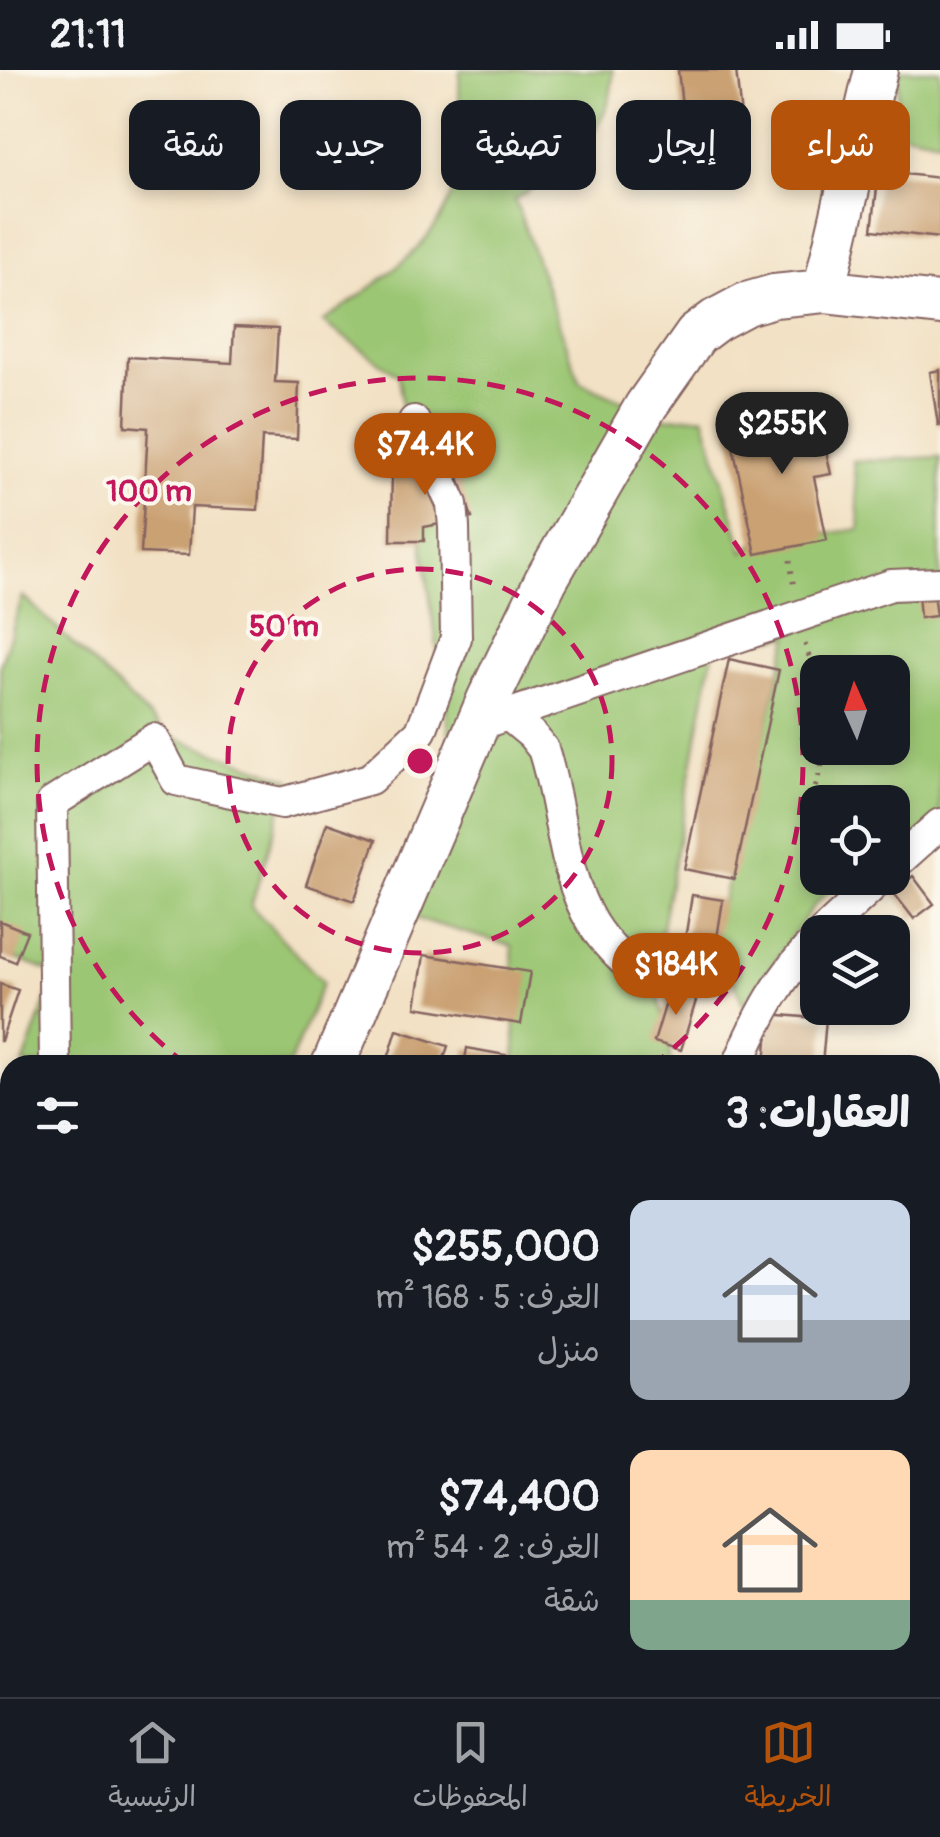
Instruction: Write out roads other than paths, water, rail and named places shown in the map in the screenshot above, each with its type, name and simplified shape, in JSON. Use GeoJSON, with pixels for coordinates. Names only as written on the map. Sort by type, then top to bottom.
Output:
{"type":"FeatureCollection","features":[{"type":"Feature","properties":{"kind":"street"},"geometry":{"type":"LineString","coordinates":[[824,291],[876,70]]}},
{"type":"Feature","properties":{"kind":"street"},"geometry":{"type":"LineString","coordinates":[[338,1055],[492,721],[546,580],[646,406],[696,335],[746,304],[774,296],[824,291],[940,304]]}},
{"type":"Feature","properties":{"kind":"street"},"geometry":{"type":"LineString","coordinates":[[55,1055],[52,803],[154,739],[176,780],[282,804],[370,779],[421,730],[456,638],[454,527],[452,504],[414,421]]}},
{"type":"Feature","properties":{"kind":"street"},"geometry":{"type":"LineString","coordinates":[[492,721],[891,585],[938,580]]}},
{"type":"Feature","properties":{"kind":"street"},"geometry":{"type":"LineString","coordinates":[[492,721],[532,736],[543,749],[574,886],[592,923],[612,951],[646,981]]}},
{"type":"Feature","properties":{"kind":"street"},"geometry":{"type":"LineString","coordinates":[[910,851],[940,824]]}},
{"type":"Feature","properties":{"kind":"street"},"geometry":{"type":"LineString","coordinates":[[841,915],[863,895]]}},
{"type":"Feature","properties":{"kind":"street"},"geometry":{"type":"LineString","coordinates":[[742,1055],[764,1004],[800,955]]}}]}
